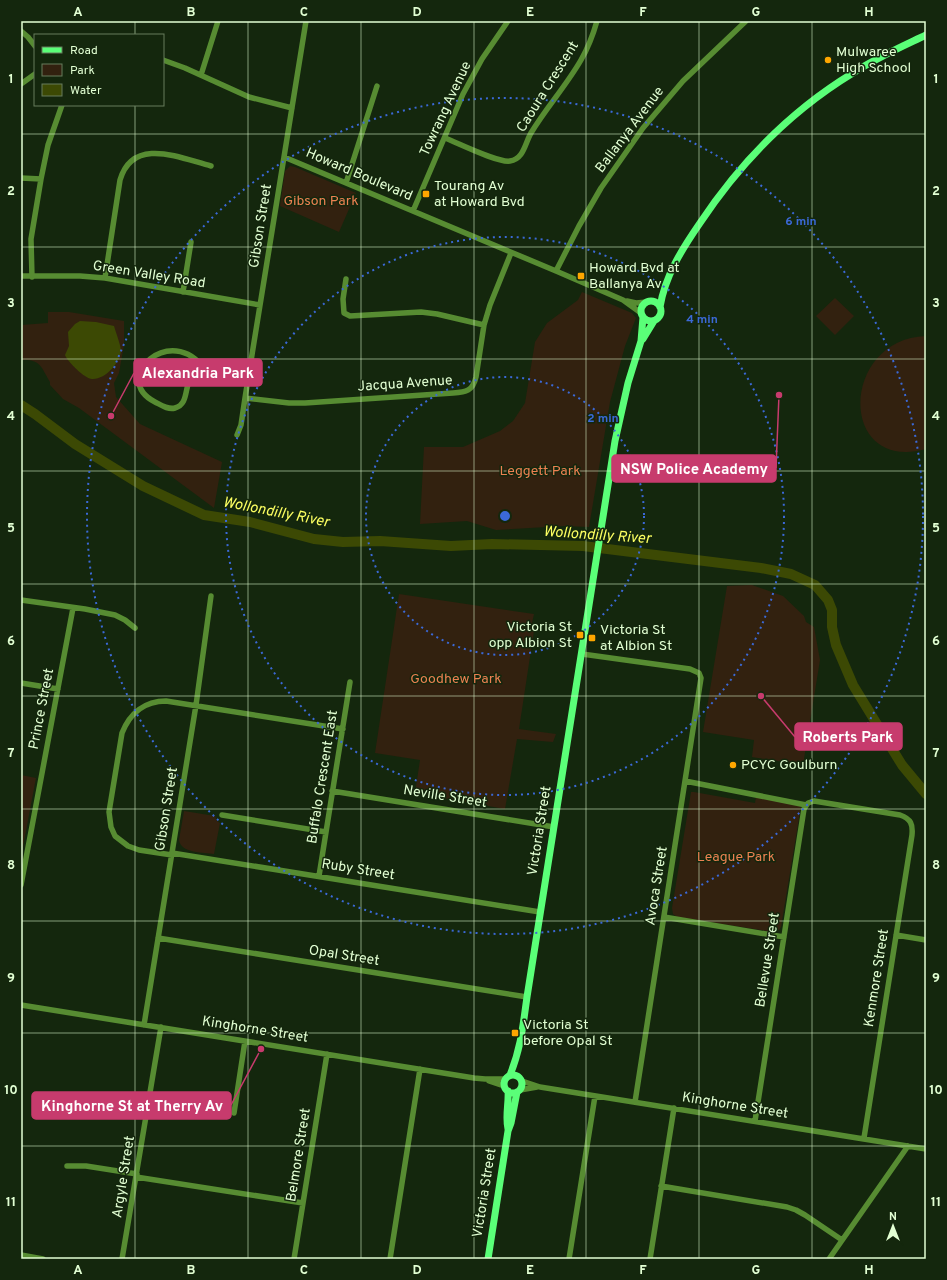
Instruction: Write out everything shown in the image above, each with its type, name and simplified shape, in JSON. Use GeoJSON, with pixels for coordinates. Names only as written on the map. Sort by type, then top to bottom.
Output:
{"type":"FeatureCollection","features":[{"type":"Feature","properties":{"kind":"main road"},"geometry":{"type":"LineString","coordinates":[[641,341],[654,321],[660,316],[664,286],[678,256],[710,207],[746,163],[790,119],[853,72],[926,35]]}},
{"type":"Feature","properties":{"kind":"main road"},"geometry":{"type":"LineString","coordinates":[[641,341],[642,307],[649,302],[664,286]]}},
{"type":"Feature","properties":{"kind":"main road"},"geometry":{"type":"LineString","coordinates":[[649,302],[656,303],[660,307]]}},
{"type":"Feature","properties":{"kind":"main road"},"geometry":{"type":"LineString","coordinates":[[642,315],[649,321],[654,321]]}},
{"type":"Feature","properties":{"kind":"main road","name":"Victoria Street"},"geometry":{"type":"LineString","coordinates":[[488,1259],[508,1131],[518,1091],[522,1088],[518,1056],[526,997],[615,441],[628,383],[641,341]]}},
{"type":"Feature","properties":{"kind":"main road","name":"Victoria Street"},"geometry":{"type":"LineString","coordinates":[[508,1131],[506,1122],[508,1099],[507,1083],[518,1056]]}},
{"type":"Feature","properties":{"kind":"main road"},"geometry":{"type":"LineString","coordinates":[[518,1091],[512,1093],[507,1083],[516,1075],[520,1079]]}},
{"type":"Feature","properties":{"kind":"street"},"geometry":{"type":"LineString","coordinates":[[200,75],[218,21]]}},
{"type":"Feature","properties":{"kind":"street","name":"Gibson Street"},"geometry":{"type":"LineString","coordinates":[[237,435],[241,425],[246,398],[306,21]]}},
{"type":"Feature","properties":{"kind":"street"},"geometry":{"type":"LineString","coordinates":[[501,21],[508,23]]}},
{"type":"Feature","properties":{"kind":"street","name":"Caoura Crescent"},"geometry":{"type":"LineString","coordinates":[[445,138],[499,159],[506,161],[517,159],[522,154],[528,137],[582,59],[589,45],[597,21]]}},
{"type":"Feature","properties":{"kind":"street","name":"Ballanya Avenue"},"geometry":{"type":"LineString","coordinates":[[556,271],[579,226],[601,188],[639,134],[683,81],[746,21]]}},
{"type":"Feature","properties":{"kind":"street","name":"Towrang Avenue"},"geometry":{"type":"LineString","coordinates":[[414,211],[463,94],[482,59],[508,23]]}},
{"type":"Feature","properties":{"kind":"street"},"geometry":{"type":"LineString","coordinates":[[21,31],[34,45]]}},
{"type":"Feature","properties":{"kind":"street"},"geometry":{"type":"LineString","coordinates":[[164,60],[249,97],[292,108]]}},
{"type":"Feature","properties":{"kind":"street"},"geometry":{"type":"LineString","coordinates":[[21,84],[34,76]]}},
{"type":"Feature","properties":{"kind":"street"},"geometry":{"type":"LineString","coordinates":[[346,183],[377,86]]}},
{"type":"Feature","properties":{"kind":"street"},"geometry":{"type":"LineString","coordinates":[[32,277],[31,239],[41,179],[48,145],[62,106]]}},
{"type":"Feature","properties":{"kind":"street"},"geometry":{"type":"LineString","coordinates":[[105,278],[120,180],[122,172],[129,163],[137,157],[148,153],[158,153],[211,166]]}},
{"type":"Feature","properties":{"kind":"street","name":"Howard Boulevard"},"geometry":{"type":"LineString","coordinates":[[284,157],[623,300],[636,303],[649,302]]}},
{"type":"Feature","properties":{"kind":"street"},"geometry":{"type":"LineString","coordinates":[[21,178],[41,179]]}},
{"type":"Feature","properties":{"kind":"street"},"geometry":{"type":"LineString","coordinates":[[183,292],[191,242]]}},
{"type":"Feature","properties":{"kind":"street","name":"Jacqua Avenue"},"geometry":{"type":"LineString","coordinates":[[246,398],[289,404],[463,392],[470,389],[475,384],[484,325],[490,305],[511,252]]}},
{"type":"Feature","properties":{"kind":"street","name":"Green Valley Road"},"geometry":{"type":"LineString","coordinates":[[21,276],[80,276],[105,278],[260,306]]}},
{"type":"Feature","properties":{"kind":"street"},"geometry":{"type":"LineString","coordinates":[[346,279],[343,306],[344,313],[350,316],[421,312],[438,314],[484,325]]}},
{"type":"Feature","properties":{"kind":"street","name":"Howard Boulevard"},"geometry":{"type":"LineString","coordinates":[[623,300],[642,315]]}},
{"type":"Feature","properties":{"kind":"street"},"geometry":{"type":"LineString","coordinates":[[204,369],[195,357],[172,351],[163,352],[156,355],[145,364],[139,375],[140,386],[145,396],[166,407],[175,408],[183,402],[187,387],[192,377],[204,369],[249,376]]}},
{"type":"Feature","properties":{"kind":"street","name":"Gibson Street"},"geometry":{"type":"LineString","coordinates":[[144,1025],[196,705],[211,596]]}},
{"type":"Feature","properties":{"kind":"street"},"geometry":{"type":"LineString","coordinates":[[21,600],[116,615],[135,628]]}},
{"type":"Feature","properties":{"kind":"street","name":"Prince Street"},"geometry":{"type":"LineString","coordinates":[[21,885],[73,608]]}},
{"type":"Feature","properties":{"kind":"street","name":"Avoca Street"},"geometry":{"type":"LineString","coordinates":[[582,654],[690,669],[699,674],[701,678],[635,1102]]}},
{"type":"Feature","properties":{"kind":"street"},"geometry":{"type":"LineString","coordinates":[[21,682],[58,689]]}},
{"type":"Feature","properties":{"kind":"street","name":"Buffalo Crescent East"},"geometry":{"type":"LineString","coordinates":[[319,876],[350,682]]}},
{"type":"Feature","properties":{"kind":"street","name":"Ruby Street"},"geometry":{"type":"LineString","coordinates":[[343,729],[166,701],[154,702],[138,709],[130,717],[122,733],[109,817],[115,836],[123,844],[133,848],[319,876],[540,912]]}},
{"type":"Feature","properties":{"kind":"street"},"geometry":{"type":"LineString","coordinates":[[685,781],[807,804]]}},
{"type":"Feature","properties":{"kind":"street","name":"Neville Street"},"geometry":{"type":"LineString","coordinates":[[332,791],[554,827]]}},
{"type":"Feature","properties":{"kind":"street","name":"Kenmore Street"},"geometry":{"type":"LineString","coordinates":[[807,804],[814,801],[900,815],[907,817],[913,828],[864,1138]]}},
{"type":"Feature","properties":{"kind":"street","name":"Bellevue Street"},"geometry":{"type":"LineString","coordinates":[[755,1121],[802,816],[807,804]]}},
{"type":"Feature","properties":{"kind":"street"},"geometry":{"type":"LineString","coordinates":[[222,815],[326,832]]}},
{"type":"Feature","properties":{"kind":"street"},"geometry":{"type":"LineString","coordinates":[[664,917],[784,937]]}},
{"type":"Feature","properties":{"kind":"street"},"geometry":{"type":"LineString","coordinates":[[896,935],[926,940]]}},
{"type":"Feature","properties":{"kind":"street","name":"Opal Street"},"geometry":{"type":"LineString","coordinates":[[158,938],[526,997]]}},
{"type":"Feature","properties":{"kind":"street","name":"Kinghorne Street"},"geometry":{"type":"LineString","coordinates":[[21,1005],[507,1083]]}},
{"type":"Feature","properties":{"kind":"street","name":"Argyle Street"},"geometry":{"type":"LineString","coordinates":[[122,1259],[161,1027]]}},
{"type":"Feature","properties":{"kind":"street"},"geometry":{"type":"LineString","coordinates":[[234,1113],[245,1041]]}},
{"type":"Feature","properties":{"kind":"street","name":"Belmore Street"},"geometry":{"type":"LineString","coordinates":[[294,1259],[327,1054]]}},
{"type":"Feature","properties":{"kind":"street"},"geometry":{"type":"LineString","coordinates":[[390,1259],[420,1069]]}},
{"type":"Feature","properties":{"kind":"street","name":"Kinghorne Street"},"geometry":{"type":"LineString","coordinates":[[520,1079],[540,1087],[926,1149]]}},
{"type":"Feature","properties":{"kind":"street","name":"Kinghorne Street"},"geometry":{"type":"LineString","coordinates":[[518,1091],[540,1087]]}},
{"type":"Feature","properties":{"kind":"street"},"geometry":{"type":"LineString","coordinates":[[569,1259],[595,1096]]}},
{"type":"Feature","properties":{"kind":"street"},"geometry":{"type":"LineString","coordinates":[[650,1259],[674,1108]]}},
{"type":"Feature","properties":{"kind":"street"},"geometry":{"type":"LineString","coordinates":[[829,1259],[908,1146]]}},
{"type":"Feature","properties":{"kind":"street"},"geometry":{"type":"LineString","coordinates":[[67,1166],[86,1166],[303,1203]]}},
{"type":"Feature","properties":{"kind":"street"},"geometry":{"type":"LineString","coordinates":[[662,1186],[787,1207],[796,1210],[842,1240]]}},
{"type":"Feature","properties":{"kind":"street"},"geometry":{"type":"LineString","coordinates":[[21,1255],[43,1259]]}},
{"type":"Feature","properties":{"kind":"green space","name":"Gibson Park"},"geometry":{"type":"Polygon","coordinates":[[[290,166],[356,193],[339,232],[280,206],[285,171],[290,166]]]}},
{"type":"Feature","properties":{"kind":"green space","name":"Leggett Park"},"geometry":{"type":"Polygon","coordinates":[[[582,292],[632,313],[636,318],[625,346],[610,402],[589,527],[564,526],[496,530],[467,521],[420,524],[424,447],[463,447],[500,431],[513,421],[525,403],[535,342],[547,323],[578,300],[582,292]]]}},
{"type":"Feature","properties":{"kind":"green space"},"geometry":{"type":"Polygon","coordinates":[[[835,298],[854,316],[835,335],[816,316],[835,298]]]}},
{"type":"Feature","properties":{"kind":"green space"},"geometry":{"type":"Polygon","coordinates":[[[48,312],[69,312],[124,321],[124,345],[119,373],[114,383],[116,397],[140,424],[222,462],[214,508],[79,408],[63,399],[50,385],[50,382],[40,365],[33,361],[21,360],[21,325],[48,323],[48,312]]]}},
{"type":"Feature","properties":{"kind":"green space"},"geometry":{"type":"Polygon","coordinates":[[[926,336],[926,449],[897,451],[876,442],[864,425],[860,403],[865,379],[877,358],[898,343],[926,336]]]}},
{"type":"Feature","properties":{"kind":"green space"},"geometry":{"type":"Polygon","coordinates":[[[752,585],[783,596],[804,616],[806,622],[814,627],[820,660],[803,765],[752,757],[754,740],[703,732],[727,586],[752,585]]]}},
{"type":"Feature","properties":{"kind":"green space","name":"Goodhew Park"},"geometry":{"type":"Polygon","coordinates":[[[399,594],[534,614],[532,623],[535,624],[519,729],[556,734],[553,742],[517,739],[505,809],[415,793],[420,760],[375,753],[399,594]]]}},
{"type":"Feature","properties":{"kind":"green space"},"geometry":{"type":"Polygon","coordinates":[[[21,775],[36,778],[22,852],[21,851],[21,775]]]}},
{"type":"Feature","properties":{"kind":"green space","name":"League Park"},"geometry":{"type":"Polygon","coordinates":[[[691,792],[755,803],[756,797],[801,806],[781,927],[779,930],[773,932],[677,917],[673,914],[672,908],[691,792]]]}},
{"type":"Feature","properties":{"kind":"green space"},"geometry":{"type":"Polygon","coordinates":[[[184,811],[215,816],[217,821],[220,823],[214,854],[194,852],[184,848],[181,845],[179,840],[184,811]]]}},
{"type":"Feature","properties":{"kind":"water"},"geometry":{"type":"Polygon","coordinates":[[[80,321],[96,322],[114,326],[119,341],[121,350],[118,360],[107,373],[97,379],[89,378],[81,373],[66,358],[65,355],[69,346],[68,332],[80,321]]]}},
{"type":"Feature","properties":{"kind":"waterway","name":"Wollondilly River"},"geometry":{"type":"LineString","coordinates":[[21,405],[75,444],[143,486],[204,515],[250,522],[314,539],[343,542],[380,541],[451,546],[492,544],[583,546],[761,568],[791,574],[815,585],[828,600],[832,610],[832,627],[836,645],[853,685],[902,765],[926,794]]}},
{"type":"Feature","properties":{"kind":"place","name":"Mulwaree High School"},"geometry":{"type":"Point","coordinates":[828,60]}},
{"type":"Feature","properties":{"kind":"place","name":"Tourang Av at Howard Bvd"},"geometry":{"type":"Point","coordinates":[426,194]}},
{"type":"Feature","properties":{"kind":"place","name":"Howard Bvd at Ballanya Av"},"geometry":{"type":"Point","coordinates":[581,276]}},
{"type":"Feature","properties":{"kind":"place","name":"NSW Police Academy"},"geometry":{"type":"Point","coordinates":[779,395]}},
{"type":"Feature","properties":{"kind":"place","name":"Alexandria Park"},"geometry":{"type":"Point","coordinates":[111,416]}},
{"type":"Feature","properties":{"kind":"place","name":"Victoria St opp Albion St"},"geometry":{"type":"Point","coordinates":[580,635]}},
{"type":"Feature","properties":{"kind":"place","name":"Victoria St at Albion St"},"geometry":{"type":"Point","coordinates":[592,638]}},
{"type":"Feature","properties":{"kind":"place","name":"Roberts Park"},"geometry":{"type":"Point","coordinates":[761,696]}},
{"type":"Feature","properties":{"kind":"place","name":"PCYC Goulburn"},"geometry":{"type":"Point","coordinates":[733,765]}},
{"type":"Feature","properties":{"kind":"place","name":"Victoria St before Opal St"},"geometry":{"type":"Point","coordinates":[515,1033]}},
{"type":"Feature","properties":{"kind":"place","name":"Kinghorne St at Therry Av"},"geometry":{"type":"Point","coordinates":[261,1049]}}]}
